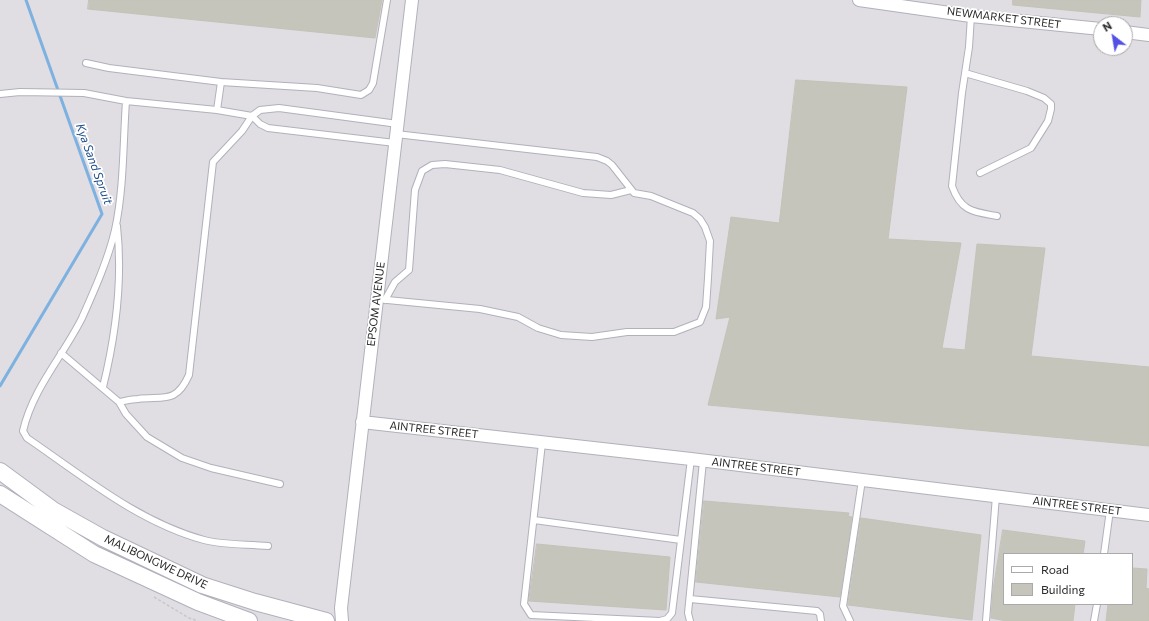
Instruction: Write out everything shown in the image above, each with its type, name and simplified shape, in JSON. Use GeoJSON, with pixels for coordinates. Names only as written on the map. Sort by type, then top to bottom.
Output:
{"type":"FeatureCollection","features":[{"type":"Feature","properties":{"kind":"main road","name":"MALIBONGWE DRIVE"},"geometry":{"type":"LineString","coordinates":[[0,471],[53,510],[102,538],[195,582],[255,602],[326,621]]}},
{"type":"Feature","properties":{"kind":"main road","name":"MALIBONGWE DRIVE"},"geometry":{"type":"LineString","coordinates":[[0,494],[94,554],[198,602],[248,621]]}},
{"type":"Feature","properties":{"kind":"street","name":"EPSOM AVENUE"},"geometry":{"type":"LineString","coordinates":[[342,621],[341,608],[362,422],[381,300],[396,134],[412,0]]}},
{"type":"Feature","properties":{"kind":"street","name":"NEWMARKET STREET"},"geometry":{"type":"LineString","coordinates":[[859,0],[971,16],[1093,28]]}},
{"type":"Feature","properties":{"kind":"street"},"geometry":{"type":"LineString","coordinates":[[1133,33],[1149,35]]}},
{"type":"Feature","properties":{"kind":"street","name":"AINTREE STREET"},"geometry":{"type":"LineString","coordinates":[[362,422],[1149,514]]}},
{"type":"Feature","properties":{"kind":"street","name":"EPSOM AVENUE"},"geometry":{"type":"LineString","coordinates":[[332,621],[341,608]]}},
{"type":"Feature","properties":{"kind":"lane"},"geometry":{"type":"LineString","coordinates":[[86,63],[108,68],[221,82],[317,88],[361,95],[369,90],[373,83],[387,0]]}},
{"type":"Feature","properties":{"kind":"lane"},"geometry":{"type":"LineString","coordinates":[[971,16],[952,186],[961,204],[970,211],[997,216]]}},
{"type":"Feature","properties":{"kind":"lane"},"geometry":{"type":"LineString","coordinates":[[965,73],[1033,94],[1047,101],[1052,109],[1048,121],[1031,148],[980,173]]}},
{"type":"Feature","properties":{"kind":"lane"},"geometry":{"type":"LineString","coordinates":[[217,110],[221,82]]}},
{"type":"Feature","properties":{"kind":"lane"},"geometry":{"type":"LineString","coordinates":[[0,94],[20,92],[84,93],[126,101],[217,110],[252,116],[260,124],[268,128],[396,134],[597,157],[612,165],[631,190]]}},
{"type":"Feature","properties":{"kind":"lane"},"geometry":{"type":"LineString","coordinates":[[126,101],[120,199],[114,232],[104,262],[81,319],[48,373],[23,430],[27,438],[118,501],[160,523],[205,541],[268,546]]}},
{"type":"Feature","properties":{"kind":"lane"},"geometry":{"type":"LineString","coordinates":[[119,402],[138,399],[165,399],[181,390],[185,384],[189,375],[213,162],[242,131],[252,116],[260,110],[279,108],[396,134]]}},
{"type":"Feature","properties":{"kind":"lane"},"geometry":{"type":"LineString","coordinates":[[445,164],[500,170],[583,193],[611,195],[631,190],[667,202],[693,214],[705,227],[710,241],[706,307],[700,322],[693,326],[674,332],[627,332],[592,337],[561,335],[538,328],[518,317],[480,310],[381,300],[396,282],[409,270],[415,190],[422,171],[432,165],[445,164]]}},
{"type":"Feature","properties":{"kind":"lane"},"geometry":{"type":"LineString","coordinates":[[102,387],[112,351],[115,318],[120,257],[117,218]]}},
{"type":"Feature","properties":{"kind":"lane"},"geometry":{"type":"LineString","coordinates":[[61,353],[119,402],[126,414],[147,437],[182,458],[211,468],[280,484]]}},
{"type":"Feature","properties":{"kind":"lane"},"geometry":{"type":"LineString","coordinates":[[542,442],[524,604],[532,615],[660,620],[666,618],[672,613],[681,540],[697,460]]}},
{"type":"Feature","properties":{"kind":"lane"},"geometry":{"type":"LineString","coordinates":[[690,621],[688,613],[697,460]]}},
{"type":"Feature","properties":{"kind":"lane"},"geometry":{"type":"LineString","coordinates":[[850,621],[843,606],[862,480]]}},
{"type":"Feature","properties":{"kind":"lane"},"geometry":{"type":"LineString","coordinates":[[986,621],[996,496]]}},
{"type":"Feature","properties":{"kind":"lane"},"geometry":{"type":"LineString","coordinates":[[1104,553],[1110,510]]}},
{"type":"Feature","properties":{"kind":"lane"},"geometry":{"type":"LineString","coordinates":[[534,520],[681,540]]}},
{"type":"Feature","properties":{"kind":"lane"},"geometry":{"type":"LineString","coordinates":[[690,599],[817,611],[820,614],[821,621]]}},
{"type":"Feature","properties":{"kind":"lane"},"geometry":{"type":"LineString","coordinates":[[1094,621],[1097,605]]}},
{"type":"Feature","properties":{"kind":"shaded area"},"geometry":{"type":"Polygon","coordinates":[[[0,0],[1149,0],[1149,621],[0,621],[0,0]]]}},
{"type":"Feature","properties":{"kind":"building"},"geometry":{"type":"Polygon","coordinates":[[[89,0],[382,0],[375,38],[88,9],[89,0]]]}},
{"type":"Feature","properties":{"kind":"building"},"geometry":{"type":"Polygon","coordinates":[[[1013,0],[1141,0],[1140,17],[1013,5],[1013,0]]]}},
{"type":"Feature","properties":{"kind":"building"},"geometry":{"type":"Polygon","coordinates":[[[796,80],[907,87],[888,239],[961,243],[942,348],[965,350],[977,244],[1045,248],[1031,356],[1149,367],[1149,446],[708,405],[730,317],[716,319],[731,217],[779,223],[796,80]]]}},
{"type":"Feature","properties":{"kind":"building"},"geometry":{"type":"Polygon","coordinates":[[[704,501],[849,513],[848,516],[852,517],[840,597],[696,582],[704,501]]]}},
{"type":"Feature","properties":{"kind":"building"},"geometry":{"type":"Polygon","coordinates":[[[861,518],[981,535],[972,620],[848,605],[861,518]]]}},
{"type":"Feature","properties":{"kind":"building"},"geometry":{"type":"Polygon","coordinates":[[[1003,530],[1085,541],[1083,553],[1003,553],[1003,605],[1075,605],[1073,621],[1006,621],[991,618],[993,590],[1003,530]]]}},
{"type":"Feature","properties":{"kind":"building"},"geometry":{"type":"Polygon","coordinates":[[[537,544],[670,557],[666,610],[529,601],[537,544]]]}},
{"type":"Feature","properties":{"kind":"building"},"geometry":{"type":"Polygon","coordinates":[[[1133,568],[1147,569],[1146,588],[1149,589],[1149,621],[1106,621],[1108,605],[1133,605],[1133,568]]]}},
{"type":"Feature","properties":{"kind":"waterway","name":"Kya Sand Spruit"},"geometry":{"type":"LineString","coordinates":[[0,386],[102,214],[26,0]]}}]}
